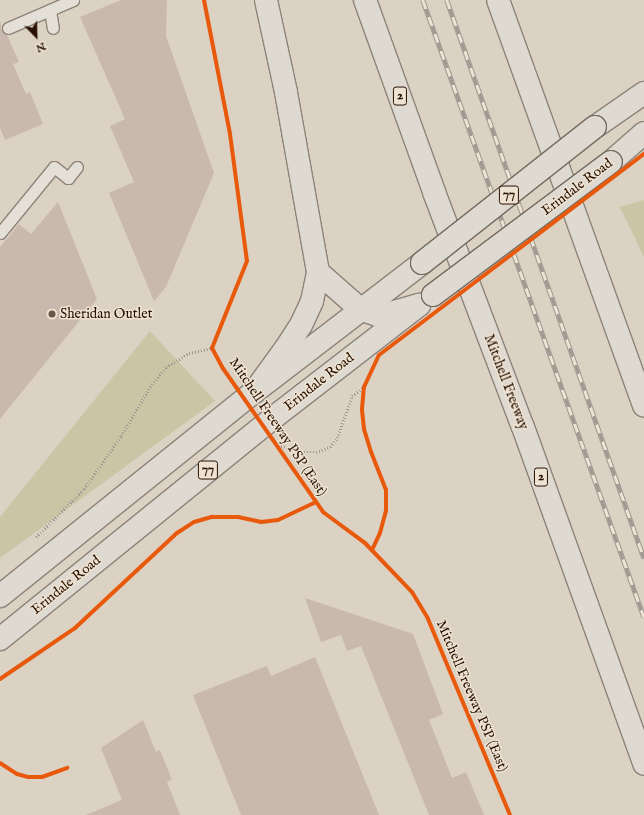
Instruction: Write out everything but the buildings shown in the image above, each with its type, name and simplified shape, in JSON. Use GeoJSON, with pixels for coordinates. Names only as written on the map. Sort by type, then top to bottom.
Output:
{"type":"FeatureCollection","features":[{"type":"Feature","properties":{"kind":"main road"},"geometry":{"type":"LineString","coordinates":[[254,392],[301,325],[312,301],[318,272],[286,92],[266,0]]}},
{"type":"Feature","properties":{"kind":"main road","name":"Mitchell Freeway"},"geometry":{"type":"LineString","coordinates":[[365,0],[434,192],[523,427],[644,764]]}},
{"type":"Feature","properties":{"kind":"main road"},"geometry":{"type":"LineString","coordinates":[[498,0],[644,405]]}},
{"type":"Feature","properties":{"kind":"main road","name":"77"},"geometry":{"type":"LineString","coordinates":[[0,596],[254,392],[339,328],[595,127],[644,93]]}},
{"type":"Feature","properties":{"kind":"main road","name":"Erindale Road"},"geometry":{"type":"LineString","coordinates":[[0,639],[273,418],[426,300],[611,162],[644,133]]}},
{"type":"Feature","properties":{"kind":"main road"},"geometry":{"type":"LineString","coordinates":[[318,272],[360,310],[377,315],[394,312],[426,300]]}},
{"type":"Feature","properties":{"kind":"lane"},"geometry":{"type":"LineString","coordinates":[[8,28],[73,0]]}},
{"type":"Feature","properties":{"kind":"lane"},"geometry":{"type":"LineString","coordinates":[[50,10],[53,28]]}},
{"type":"Feature","properties":{"kind":"lane"},"geometry":{"type":"LineString","coordinates":[[0,233],[54,166],[68,178],[78,167]]}},
{"type":"Feature","properties":{"kind":"path"},"geometry":{"type":"LineString","coordinates":[[34,540],[84,489],[121,436],[150,387],[166,367],[189,353],[212,348]]}},
{"type":"Feature","properties":{"kind":"path"},"geometry":{"type":"LineString","coordinates":[[363,395],[367,381]]}},
{"type":"Feature","properties":{"kind":"path"},"geometry":{"type":"LineString","coordinates":[[278,445],[304,452],[316,452],[330,447],[337,438],[352,396],[364,388]]}},
{"type":"Feature","properties":{"kind":"shaded area"},"geometry":{"type":"Polygon","coordinates":[[[644,200],[644,257],[620,207],[644,200]]]}},
{"type":"Feature","properties":{"kind":"shaded area"},"geometry":{"type":"Polygon","coordinates":[[[150,331],[215,401],[0,558],[0,517],[150,331]]]}},
{"type":"Feature","properties":{"kind":"railway"},"geometry":{"type":"LineString","coordinates":[[423,0],[644,617]]}},
{"type":"Feature","properties":{"kind":"railway"},"geometry":{"type":"LineString","coordinates":[[447,0],[644,558]]}},
{"type":"Feature","properties":{"kind":"cycle path","name":"Mitchell Freeway PSP (East)"},"geometry":{"type":"LineString","coordinates":[[204,0],[230,134],[247,261],[212,348],[222,367],[323,512],[365,543],[412,592],[428,619],[510,815]]}},
{"type":"Feature","properties":{"kind":"cycle path"},"geometry":{"type":"LineString","coordinates":[[372,550],[380,533],[386,511],[386,490],[371,452],[364,429],[362,409],[364,387],[379,355],[644,154]]}},
{"type":"Feature","properties":{"kind":"cycle path","name":"Mitchell Freeway PSP (East)"},"geometry":{"type":"LineString","coordinates":[[0,679],[75,628],[177,533],[194,522],[212,517],[238,517],[261,522],[278,520],[316,502]]}},
{"type":"Feature","properties":{"kind":"cycle path"},"geometry":{"type":"LineString","coordinates":[[0,763],[17,774],[28,777],[42,777],[67,768]]}},
{"type":"Feature","properties":{"kind":"place","name":"Sheridan Outlet"},"geometry":{"type":"Point","coordinates":[52,314]}}]}
